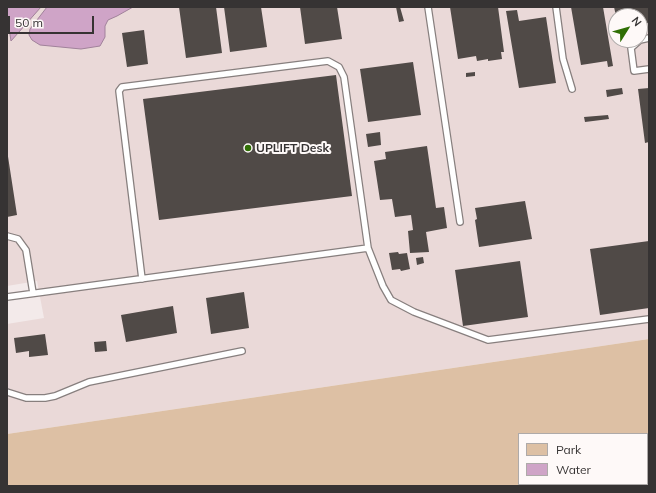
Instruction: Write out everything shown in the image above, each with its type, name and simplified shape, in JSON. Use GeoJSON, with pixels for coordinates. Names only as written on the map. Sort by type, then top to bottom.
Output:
{"type":"FeatureCollection","features":[{"type":"Feature","properties":{"kind":"lane"},"geometry":{"type":"LineString","coordinates":[[428,7],[460,222]]}},
{"type":"Feature","properties":{"kind":"lane"},"geometry":{"type":"LineString","coordinates":[[556,7],[563,59],[572,89]]}},
{"type":"Feature","properties":{"kind":"lane"},"geometry":{"type":"LineString","coordinates":[[649,38],[640,40],[631,48],[634,71],[649,69]]}},
{"type":"Feature","properties":{"kind":"lane"},"geometry":{"type":"LineString","coordinates":[[142,279],[119,91],[122,87],[328,61],[339,67],[344,78],[368,248],[382,286],[391,300],[414,312],[488,340],[649,319]]}},
{"type":"Feature","properties":{"kind":"lane"},"geometry":{"type":"LineString","coordinates":[[7,236],[18,239],[26,250],[33,293]]}},
{"type":"Feature","properties":{"kind":"lane"},"geometry":{"type":"LineString","coordinates":[[7,297],[368,248]]}},
{"type":"Feature","properties":{"kind":"lane"},"geometry":{"type":"LineString","coordinates":[[7,392],[26,398],[45,398],[60,394],[89,382],[242,352]]}},
{"type":"Feature","properties":{"kind":"shaded area"},"geometry":{"type":"Polygon","coordinates":[[[7,7],[649,7],[649,339],[7,434],[7,324],[44,318],[37,281],[7,286],[7,7]]]}},
{"type":"Feature","properties":{"kind":"shaded area"},"geometry":{"type":"Polygon","coordinates":[[[649,469],[649,486],[521,486],[648,485],[649,469]]]}},
{"type":"Feature","properties":{"kind":"green space"},"geometry":{"type":"Polygon","coordinates":[[[649,339],[649,469],[648,433],[518,433],[518,485],[528,485],[7,486],[7,434],[649,339]]]}},
{"type":"Feature","properties":{"kind":"water"},"geometry":{"type":"Polygon","coordinates":[[[7,7],[41,7],[11,41],[7,15],[7,7]]]}},
{"type":"Feature","properties":{"kind":"water"},"geometry":{"type":"Polygon","coordinates":[[[47,7],[133,7],[108,20],[105,26],[105,37],[100,46],[81,49],[40,45],[32,40],[29,35],[30,29],[47,7]]]}},
{"type":"Feature","properties":{"kind":"building"},"geometry":{"type":"Polygon","coordinates":[[[179,7],[216,7],[222,53],[186,58],[179,7]]]}},
{"type":"Feature","properties":{"kind":"building"},"geometry":{"type":"Polygon","coordinates":[[[224,7],[261,7],[267,47],[230,52],[224,7]]]}},
{"type":"Feature","properties":{"kind":"building"},"geometry":{"type":"Polygon","coordinates":[[[300,7],[337,7],[342,39],[305,44],[300,7]]]}},
{"type":"Feature","properties":{"kind":"building"},"geometry":{"type":"Polygon","coordinates":[[[396,7],[400,7],[404,21],[399,22],[396,7]]]}},
{"type":"Feature","properties":{"kind":"building"},"geometry":{"type":"Polygon","coordinates":[[[450,7],[498,7],[504,52],[501,52],[502,59],[477,61],[476,56],[458,59],[450,7]]]}},
{"type":"Feature","properties":{"kind":"building"},"geometry":{"type":"Polygon","coordinates":[[[571,7],[603,7],[608,36],[608,48],[610,48],[613,66],[608,67],[607,61],[581,65],[571,7]]]}},
{"type":"Feature","properties":{"kind":"building"},"geometry":{"type":"Polygon","coordinates":[[[649,7],[649,23],[648,8],[614,8],[649,7]]]}},
{"type":"Feature","properties":{"kind":"building"},"geometry":{"type":"Polygon","coordinates":[[[517,10],[519,21],[546,17],[556,83],[519,88],[506,11],[517,10]]]}},
{"type":"Feature","properties":{"kind":"building"},"geometry":{"type":"Polygon","coordinates":[[[144,30],[148,64],[127,67],[122,33],[144,30]]]}},
{"type":"Feature","properties":{"kind":"building"},"geometry":{"type":"Polygon","coordinates":[[[413,62],[421,115],[368,122],[360,69],[413,62]]]}},
{"type":"Feature","properties":{"kind":"building"},"geometry":{"type":"Polygon","coordinates":[[[475,72],[475,76],[466,77],[466,73],[475,72]]]}},
{"type":"Feature","properties":{"kind":"building","name":"UPLIFT Desk"},"geometry":{"type":"Polygon","coordinates":[[[336,75],[352,196],[159,220],[143,99],[336,75]]]}},
{"type":"Feature","properties":{"kind":"building"},"geometry":{"type":"Polygon","coordinates":[[[622,88],[623,94],[607,97],[606,90],[622,88]]]}},
{"type":"Feature","properties":{"kind":"building"},"geometry":{"type":"Polygon","coordinates":[[[649,88],[649,142],[645,143],[638,89],[649,88]]]}},
{"type":"Feature","properties":{"kind":"building"},"geometry":{"type":"Polygon","coordinates":[[[608,115],[609,119],[585,122],[584,117],[608,115]]]}},
{"type":"Feature","properties":{"kind":"building"},"geometry":{"type":"Polygon","coordinates":[[[380,132],[381,145],[368,147],[366,134],[380,132]]]}},
{"type":"Feature","properties":{"kind":"building"},"geometry":{"type":"Polygon","coordinates":[[[427,146],[436,208],[444,207],[447,228],[426,232],[429,252],[410,253],[408,231],[413,230],[411,215],[395,217],[392,199],[380,200],[374,161],[386,159],[385,152],[427,146]]]}},
{"type":"Feature","properties":{"kind":"building"},"geometry":{"type":"Polygon","coordinates":[[[7,150],[17,215],[7,217],[7,150]]]}},
{"type":"Feature","properties":{"kind":"building"},"geometry":{"type":"Polygon","coordinates":[[[525,201],[532,239],[479,247],[475,220],[477,219],[475,208],[525,201]]]}},
{"type":"Feature","properties":{"kind":"building"},"geometry":{"type":"Polygon","coordinates":[[[649,241],[649,308],[600,315],[590,249],[649,241]]]}},
{"type":"Feature","properties":{"kind":"building"},"geometry":{"type":"Polygon","coordinates":[[[398,252],[399,254],[407,253],[410,269],[401,271],[400,269],[392,270],[389,253],[398,252]]]}},
{"type":"Feature","properties":{"kind":"building"},"geometry":{"type":"Polygon","coordinates":[[[423,257],[424,263],[417,265],[416,258],[423,257]]]}},
{"type":"Feature","properties":{"kind":"building"},"geometry":{"type":"Polygon","coordinates":[[[520,261],[528,317],[463,326],[455,270],[520,261]]]}},
{"type":"Feature","properties":{"kind":"building"},"geometry":{"type":"Polygon","coordinates":[[[244,292],[249,328],[211,334],[206,298],[244,292]]]}},
{"type":"Feature","properties":{"kind":"building"},"geometry":{"type":"Polygon","coordinates":[[[173,306],[177,333],[126,342],[121,315],[173,306]]]}},
{"type":"Feature","properties":{"kind":"building"},"geometry":{"type":"Polygon","coordinates":[[[45,334],[48,355],[29,357],[29,351],[16,353],[14,338],[45,334]]]}},
{"type":"Feature","properties":{"kind":"building"},"geometry":{"type":"Polygon","coordinates":[[[106,341],[107,351],[95,352],[94,342],[106,341]]]}},
{"type":"Feature","properties":{"kind":"place","name":"UPLIFT Desk"},"geometry":{"type":"Point","coordinates":[248,148]}}]}
